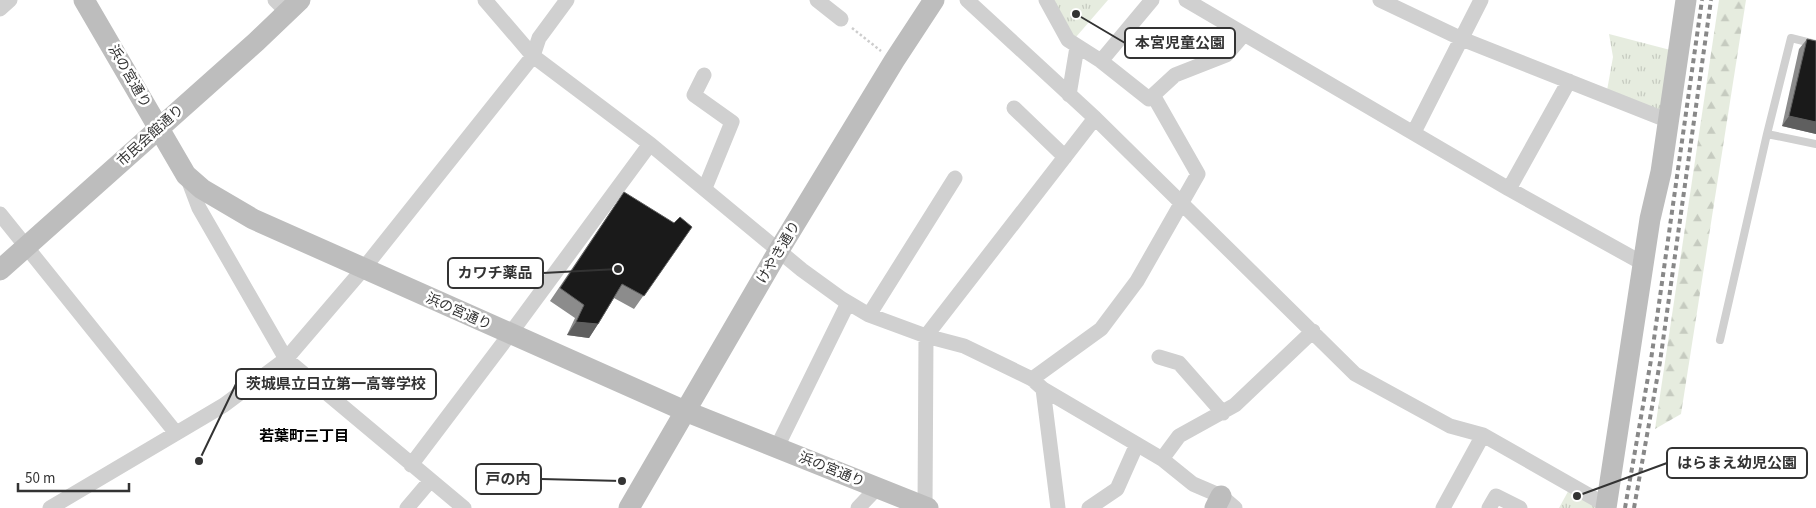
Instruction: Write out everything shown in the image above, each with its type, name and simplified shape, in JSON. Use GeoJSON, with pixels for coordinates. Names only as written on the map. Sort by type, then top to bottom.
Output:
{"type":"FeatureCollection","features":[{"type":"Feature","properties":{"kind":"street"},"geometry":{"type":"LineString","coordinates":[[0,9],[10,0]]}},
{"type":"Feature","properties":{"kind":"street","name":"浜の宮通り"},"geometry":{"type":"LineString","coordinates":[[84,0],[186,175],[202,189],[253,219],[510,334],[685,410],[926,508]]}},
{"type":"Feature","properties":{"kind":"street"},"geometry":{"type":"LineString","coordinates":[[485,0],[533,56],[650,144],[802,270],[848,303],[869,315],[926,336],[964,346],[1038,384],[1162,459],[1192,484],[1224,504]]}},
{"type":"Feature","properties":{"kind":"street"},"geometry":{"type":"LineString","coordinates":[[50,508],[224,405],[286,359],[364,268],[533,56],[539,38],[567,0]]}},
{"type":"Feature","properties":{"kind":"street"},"geometry":{"type":"LineString","coordinates":[[817,0],[841,19]]}},
{"type":"Feature","properties":{"kind":"street","name":"けやき通り"},"geometry":{"type":"LineString","coordinates":[[629,508],[779,250],[894,61],[934,0]]}},
{"type":"Feature","properties":{"kind":"street"},"geometry":{"type":"LineString","coordinates":[[967,0],[1096,118],[1355,374],[1450,426],[1483,435],[1606,507],[1644,264],[1669,121],[1686,0]]}},
{"type":"Feature","properties":{"kind":"street"},"geometry":{"type":"LineString","coordinates":[[1046,0],[1068,40],[1101,61],[1149,99],[1175,75],[1226,55],[1244,34]]}},
{"type":"Feature","properties":{"kind":"street"},"geometry":{"type":"LineString","coordinates":[[1101,61],[1152,0]]}},
{"type":"Feature","properties":{"kind":"street"},"geometry":{"type":"LineString","coordinates":[[1186,0],[1509,189],[1644,264]]}},
{"type":"Feature","properties":{"kind":"street"},"geometry":{"type":"LineString","coordinates":[[1380,0],[1462,40],[1669,121]]}},
{"type":"Feature","properties":{"kind":"street"},"geometry":{"type":"LineString","coordinates":[[1414,132],[1481,0]]}},
{"type":"Feature","properties":{"kind":"street","name":"市民会館通り"},"geometry":{"type":"LineString","coordinates":[[0,270],[159,127],[288,4]]}},
{"type":"Feature","properties":{"kind":"street"},"geometry":{"type":"LineString","coordinates":[[1069,95],[1077,47]]}},
{"type":"Feature","properties":{"kind":"street"},"geometry":{"type":"LineString","coordinates":[[704,75],[694,95],[732,122],[705,188]]}},
{"type":"Feature","properties":{"kind":"street"},"geometry":{"type":"LineString","coordinates":[[1509,189],[1569,81]]}},
{"type":"Feature","properties":{"kind":"street"},"geometry":{"type":"LineString","coordinates":[[1038,384],[1101,329],[1137,281],[1198,174],[1153,95]]}},
{"type":"Feature","properties":{"kind":"street"},"geometry":{"type":"LineString","coordinates":[[1014,108],[1065,157]]}},
{"type":"Feature","properties":{"kind":"street"},"geometry":{"type":"LineString","coordinates":[[926,508],[926,336],[1096,118]]}},
{"type":"Feature","properties":{"kind":"street"},"geometry":{"type":"LineString","coordinates":[[411,464],[510,334],[650,144]]}},
{"type":"Feature","properties":{"kind":"street"},"geometry":{"type":"LineString","coordinates":[[186,175],[199,208],[286,359],[464,508]]}},
{"type":"Feature","properties":{"kind":"street"},"geometry":{"type":"LineString","coordinates":[[869,315],[955,178]]}},
{"type":"Feature","properties":{"kind":"street"},"geometry":{"type":"LineString","coordinates":[[0,214],[176,433]]}},
{"type":"Feature","properties":{"kind":"street"},"geometry":{"type":"LineString","coordinates":[[777,447],[848,303]]}},
{"type":"Feature","properties":{"kind":"street"},"geometry":{"type":"LineString","coordinates":[[1162,459],[1179,436],[1235,405],[1313,331]]}},
{"type":"Feature","properties":{"kind":"street"},"geometry":{"type":"LineString","coordinates":[[1159,357],[1179,364],[1223,413]]}},
{"type":"Feature","properties":{"kind":"street"},"geometry":{"type":"LineString","coordinates":[[1038,384],[1058,508]]}},
{"type":"Feature","properties":{"kind":"street"},"geometry":{"type":"LineString","coordinates":[[1443,508],[1483,435]]}},
{"type":"Feature","properties":{"kind":"street"},"geometry":{"type":"LineString","coordinates":[[1089,508],[1117,489],[1137,444]]}},
{"type":"Feature","properties":{"kind":"street"},"geometry":{"type":"LineString","coordinates":[[408,508],[430,481]]}},
{"type":"Feature","properties":{"kind":"street"},"geometry":{"type":"LineString","coordinates":[[858,508],[877,488]]}},
{"type":"Feature","properties":{"kind":"street"},"geometry":{"type":"LineString","coordinates":[[1489,508],[1496,496],[1520,508]]}},
{"type":"Feature","properties":{"kind":"lane"},"geometry":{"type":"LineString","coordinates":[[1720,340],[1791,38],[1816,44]]}},
{"type":"Feature","properties":{"kind":"lane"},"geometry":{"type":"LineString","coordinates":[[1767,134],[1816,144]]}},
{"type":"Feature","properties":{"kind":"path"},"geometry":{"type":"LineString","coordinates":[[841,19],[894,61]]}},
{"type":"Feature","properties":{"kind":"green space"},"geometry":{"type":"Polygon","coordinates":[[[1049,0],[1108,0],[1076,37],[1065,29],[1049,0]]]}},
{"type":"Feature","properties":{"kind":"green space"},"geometry":{"type":"Polygon","coordinates":[[[1719,0],[1746,0],[1681,414],[1655,429],[1719,0]]]}},
{"type":"Feature","properties":{"kind":"green space"},"geometry":{"type":"Polygon","coordinates":[[[1609,34],[1678,52],[1669,121],[1606,96],[1613,57],[1609,34]]]}},
{"type":"Feature","properties":{"kind":"green space"},"geometry":{"type":"Polygon","coordinates":[[[1571,486],[1606,508],[1559,508],[1571,486]]]}},
{"type":"Feature","properties":{"kind":"building"},"geometry":{"type":"Polygon","coordinates":[[[1807,39],[1816,41],[1816,122],[1789,116],[1807,39]]]}},
{"type":"Feature","properties":{"kind":"building"},"geometry":{"type":"Polygon","coordinates":[[[624,192],[674,223],[680,217],[692,227],[644,296],[622,284],[598,324],[576,322],[584,305],[560,288],[624,192]]]}},
{"type":"Feature","properties":{"kind":"railway"},"geometry":{"type":"LineString","coordinates":[[1625,508],[1651,360],[1702,0]]}},
{"type":"Feature","properties":{"kind":"railway"},"geometry":{"type":"LineString","coordinates":[[1634,508],[1660,362],[1711,0]]}},
{"type":"Feature","properties":{"kind":"place","name":"本宮児童公園"},"geometry":{"type":"Point","coordinates":[1076,14]}},
{"type":"Feature","properties":{"kind":"place","name":"カワチ薬品"},"geometry":{"type":"Point","coordinates":[618,269]}},
{"type":"Feature","properties":{"kind":"place","name":"茨城県立日立第一高等学校"},"geometry":{"type":"Point","coordinates":[199,461]}},
{"type":"Feature","properties":{"kind":"place","name":"戸の内"},"geometry":{"type":"Point","coordinates":[622,481]}},
{"type":"Feature","properties":{"kind":"place","name":"はらまえ幼児公園"},"geometry":{"type":"Point","coordinates":[1577,496]}},
{"type":"Feature","properties":{"kind":"district","name":"若葉町三丁目"},"geometry":{"type":"Point","coordinates":[304,436]}}]}
